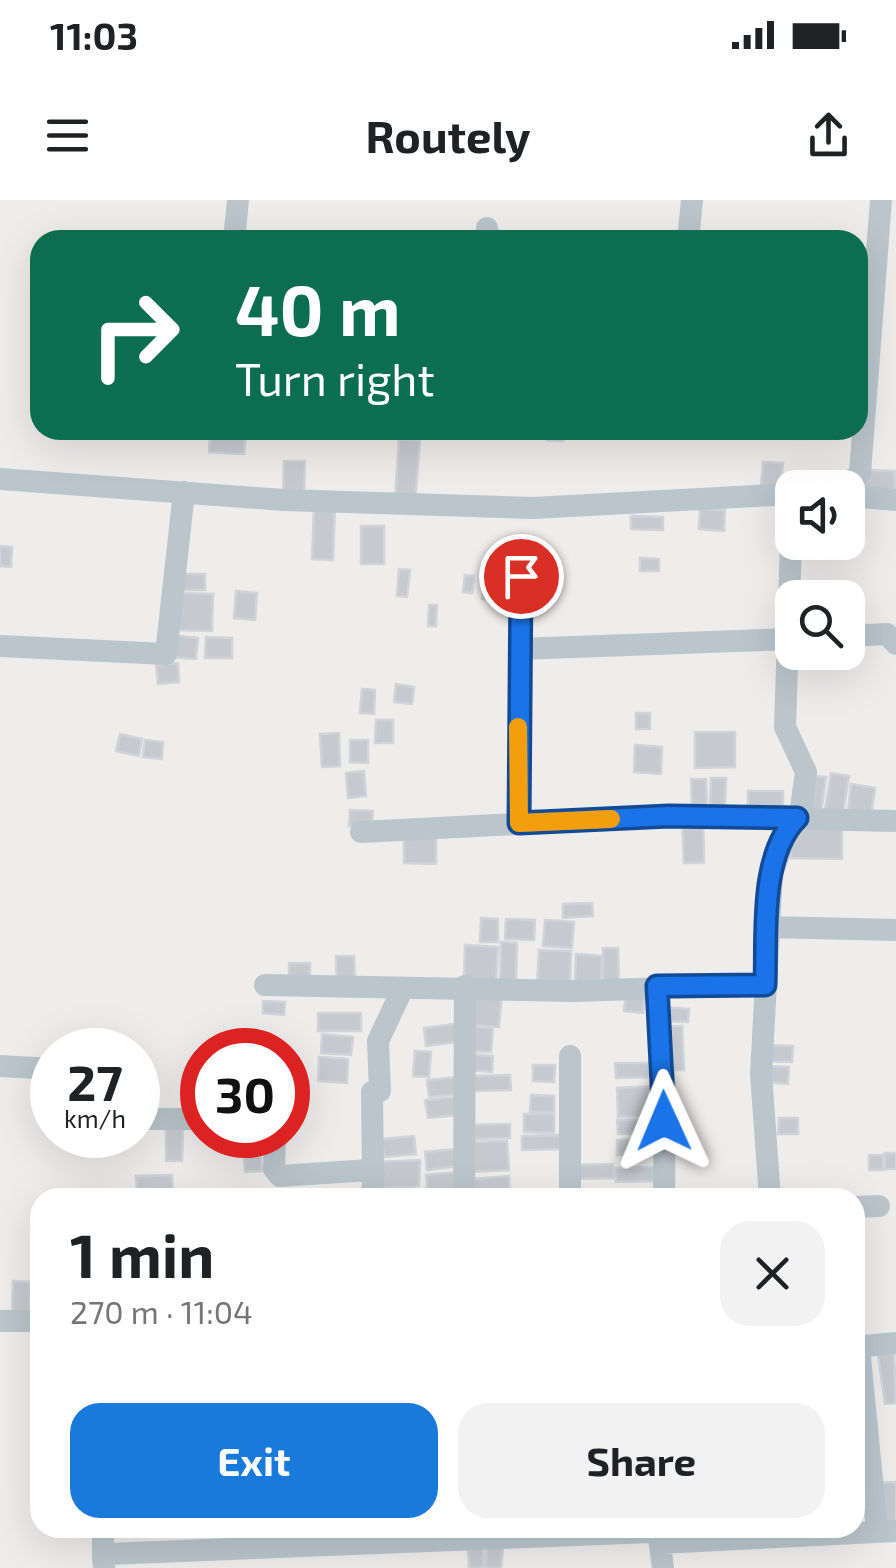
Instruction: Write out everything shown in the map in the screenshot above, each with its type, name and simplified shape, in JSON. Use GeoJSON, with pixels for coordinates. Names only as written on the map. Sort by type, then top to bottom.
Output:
{"type":"FeatureCollection","features":[{"type":"Feature","properties":{"kind":"street"},"geometry":{"type":"LineString","coordinates":[[235,230],[238,200]]}},
{"type":"Feature","properties":{"kind":"street"},"geometry":{"type":"LineString","coordinates":[[689,230],[692,200]]}},
{"type":"Feature","properties":{"kind":"street"},"geometry":{"type":"LineString","coordinates":[[868,329],[880,200]]}},
{"type":"Feature","properties":{"kind":"street"},"geometry":{"type":"LineString","coordinates":[[860,440],[860,470]]}},
{"type":"Feature","properties":{"kind":"street"},"geometry":{"type":"LineString","coordinates":[[0,479],[382,506],[533,508],[775,491]]}},
{"type":"Feature","properties":{"kind":"street"},"geometry":{"type":"LineString","coordinates":[[0,646],[166,654],[184,492]]}},
{"type":"Feature","properties":{"kind":"street"},"geometry":{"type":"LineString","coordinates":[[865,494],[896,500]]}},
{"type":"Feature","properties":{"kind":"street"},"geometry":{"type":"LineString","coordinates":[[519,823],[521,576]]}},
{"type":"Feature","properties":{"kind":"street"},"geometry":{"type":"LineString","coordinates":[[865,635],[886,634],[896,644]]}},
{"type":"Feature","properties":{"kind":"street"},"geometry":{"type":"LineString","coordinates":[[519,649],[775,640]]}},
{"type":"Feature","properties":{"kind":"street"},"geometry":{"type":"LineString","coordinates":[[769,1188],[762,1074],[772,874],[788,828],[797,818],[806,772],[785,727],[789,670]]}},
{"type":"Feature","properties":{"kind":"street"},"geometry":{"type":"LineString","coordinates":[[361,832],[669,816],[896,821]]}},
{"type":"Feature","properties":{"kind":"street"},"geometry":{"type":"LineString","coordinates":[[768,927],[896,930]]}},
{"type":"Feature","properties":{"kind":"street"},"geometry":{"type":"LineString","coordinates":[[265,985],[574,991],[765,985]]}},
{"type":"Feature","properties":{"kind":"street"},"geometry":{"type":"LineString","coordinates":[[464,1188],[465,986]]}},
{"type":"Feature","properties":{"kind":"street"},"geometry":{"type":"LineString","coordinates":[[657,986],[665,1091],[664,1188]]}},
{"type":"Feature","properties":{"kind":"street"},"geometry":{"type":"LineString","coordinates":[[371,1188],[378,1041],[402,988]]}},
{"type":"Feature","properties":{"kind":"street"},"geometry":{"type":"LineString","coordinates":[[570,1056],[570,1188]]}},
{"type":"Feature","properties":{"kind":"street"},"geometry":{"type":"LineString","coordinates":[[0,1066],[30,1068]]}},
{"type":"Feature","properties":{"kind":"street"},"geometry":{"type":"LineString","coordinates":[[274,1158],[274,1168],[280,1176],[372,1172]]}},
{"type":"Feature","properties":{"kind":"street"},"geometry":{"type":"LineString","coordinates":[[0,1321],[30,1321]]}},
{"type":"Feature","properties":{"kind":"street"},"geometry":{"type":"LineString","coordinates":[[865,1346],[896,1343]]}},
{"type":"Feature","properties":{"kind":"street"},"geometry":{"type":"LineString","coordinates":[[865,1477],[886,1531]]}},
{"type":"Feature","properties":{"kind":"street"},"geometry":{"type":"LineString","coordinates":[[103,1538],[104,1563],[549,1538]]}},
{"type":"Feature","properties":{"kind":"street"},"geometry":{"type":"LineString","coordinates":[[656,1538],[663,1568]]}},
{"type":"Feature","properties":{"kind":"street"},"geometry":{"type":"LineString","coordinates":[[660,1543],[754,1538]]}},
{"type":"Feature","properties":{"kind":"building"},"geometry":{"type":"Polygon","coordinates":[[[210,440],[245,440],[244,454],[209,452],[210,440]]]}},
{"type":"Feature","properties":{"kind":"building"},"geometry":{"type":"Polygon","coordinates":[[[399,440],[420,440],[415,502],[395,500],[399,440]]]}},
{"type":"Feature","properties":{"kind":"building"},"geometry":{"type":"Polygon","coordinates":[[[284,461],[305,461],[304,495],[283,494],[284,461]]]}},
{"type":"Feature","properties":{"kind":"building"},"geometry":{"type":"Polygon","coordinates":[[[763,462],[783,463],[782,470],[775,470],[775,486],[761,485],[763,462]]]}},
{"type":"Feature","properties":{"kind":"building"},"geometry":{"type":"Polygon","coordinates":[[[865,470],[895,471],[895,499],[865,498],[865,470]]]}},
{"type":"Feature","properties":{"kind":"building"},"geometry":{"type":"Polygon","coordinates":[[[314,507],[335,507],[333,560],[312,559],[314,507]]]}},
{"type":"Feature","properties":{"kind":"building"},"geometry":{"type":"Polygon","coordinates":[[[700,509],[725,510],[724,531],[699,529],[700,509]]]}},
{"type":"Feature","properties":{"kind":"building"},"geometry":{"type":"Polygon","coordinates":[[[631,516],[663,517],[663,530],[631,529],[631,516]]]}},
{"type":"Feature","properties":{"kind":"building"},"geometry":{"type":"Polygon","coordinates":[[[361,526],[384,526],[384,564],[361,564],[361,526]]]}},
{"type":"Feature","properties":{"kind":"building"},"geometry":{"type":"Polygon","coordinates":[[[0,546],[12,547],[11,567],[0,566],[0,546]]]}},
{"type":"Feature","properties":{"kind":"building"},"geometry":{"type":"Polygon","coordinates":[[[640,558],[659,559],[659,571],[640,571],[640,558]]]}},
{"type":"Feature","properties":{"kind":"building"},"geometry":{"type":"Polygon","coordinates":[[[399,569],[410,570],[407,597],[397,596],[399,569]]]}},
{"type":"Feature","properties":{"kind":"building"},"geometry":{"type":"Polygon","coordinates":[[[176,574],[205,574],[205,590],[177,590],[176,574]]]}},
{"type":"Feature","properties":{"kind":"building"},"geometry":{"type":"Polygon","coordinates":[[[465,575],[474,576],[472,593],[463,592],[465,575]]]}},
{"type":"Feature","properties":{"kind":"building"},"geometry":{"type":"Polygon","coordinates":[[[484,575],[493,576],[490,600],[482,599],[484,575]]]}},
{"type":"Feature","properties":{"kind":"building"},"geometry":{"type":"Polygon","coordinates":[[[236,591],[257,593],[255,620],[234,618],[236,591]]]}},
{"type":"Feature","properties":{"kind":"building"},"geometry":{"type":"Polygon","coordinates":[[[176,593],[213,594],[212,631],[175,630],[176,593]]]}},
{"type":"Feature","properties":{"kind":"building"},"geometry":{"type":"Polygon","coordinates":[[[429,605],[437,605],[436,626],[428,626],[429,605]]]}},
{"type":"Feature","properties":{"kind":"building"},"geometry":{"type":"Polygon","coordinates":[[[172,635],[198,638],[196,659],[170,657],[172,635]]]}},
{"type":"Feature","properties":{"kind":"building"},"geometry":{"type":"Polygon","coordinates":[[[206,637],[232,638],[232,658],[205,658],[206,637]]]}},
{"type":"Feature","properties":{"kind":"building"},"geometry":{"type":"Polygon","coordinates":[[[178,663],[179,682],[158,684],[156,665],[178,663]]]}},
{"type":"Feature","properties":{"kind":"building"},"geometry":{"type":"Polygon","coordinates":[[[396,684],[414,687],[412,704],[394,702],[396,684]]]}},
{"type":"Feature","properties":{"kind":"building"},"geometry":{"type":"Polygon","coordinates":[[[362,689],[375,690],[374,714],[360,713],[362,689]]]}},
{"type":"Feature","properties":{"kind":"building"},"geometry":{"type":"Polygon","coordinates":[[[636,713],[650,713],[650,729],[636,729],[636,713]]]}},
{"type":"Feature","properties":{"kind":"building"},"geometry":{"type":"Polygon","coordinates":[[[376,720],[393,720],[393,743],[375,743],[376,720]]]}},
{"type":"Feature","properties":{"kind":"building"},"geometry":{"type":"Polygon","coordinates":[[[695,732],[735,732],[735,767],[695,768],[695,732]]]}},
{"type":"Feature","properties":{"kind":"building"},"geometry":{"type":"Polygon","coordinates":[[[339,733],[340,766],[322,767],[320,734],[339,733]]]}},
{"type":"Feature","properties":{"kind":"building"},"geometry":{"type":"Polygon","coordinates":[[[120,734],[142,739],[139,756],[116,751],[120,734]]]}},
{"type":"Feature","properties":{"kind":"building"},"geometry":{"type":"Polygon","coordinates":[[[145,740],[163,742],[162,759],[143,757],[145,740]]]}},
{"type":"Feature","properties":{"kind":"building"},"geometry":{"type":"Polygon","coordinates":[[[350,740],[368,740],[368,763],[350,762],[350,740]]]}},
{"type":"Feature","properties":{"kind":"building"},"geometry":{"type":"Polygon","coordinates":[[[635,745],[662,747],[661,774],[634,772],[635,745]]]}},
{"type":"Feature","properties":{"kind":"building"},"geometry":{"type":"Polygon","coordinates":[[[364,771],[366,796],[348,798],[346,773],[364,771]]]}},
{"type":"Feature","properties":{"kind":"building"},"geometry":{"type":"Polygon","coordinates":[[[831,773],[849,776],[842,819],[824,816],[831,773]]]}},
{"type":"Feature","properties":{"kind":"building"},"geometry":{"type":"Polygon","coordinates":[[[810,776],[826,777],[821,813],[806,810],[810,776]]]}},
{"type":"Feature","properties":{"kind":"building"},"geometry":{"type":"Polygon","coordinates":[[[711,778],[726,778],[725,807],[710,807],[711,778]]]}},
{"type":"Feature","properties":{"kind":"building"},"geometry":{"type":"Polygon","coordinates":[[[691,779],[706,779],[707,808],[692,808],[691,779]]]}},
{"type":"Feature","properties":{"kind":"building"},"geometry":{"type":"Polygon","coordinates":[[[851,784],[875,788],[871,815],[848,811],[851,784]]]}},
{"type":"Feature","properties":{"kind":"building"},"geometry":{"type":"Polygon","coordinates":[[[748,791],[783,791],[783,811],[748,811],[748,791]]]}},
{"type":"Feature","properties":{"kind":"building"},"geometry":{"type":"Polygon","coordinates":[[[350,810],[373,811],[372,827],[349,826],[350,810]]]}},
{"type":"Feature","properties":{"kind":"building"},"geometry":{"type":"Polygon","coordinates":[[[703,819],[704,863],[684,863],[682,820],[703,819]]]}},
{"type":"Feature","properties":{"kind":"building"},"geometry":{"type":"Polygon","coordinates":[[[792,824],[842,825],[842,859],[791,858],[792,824]]]}},
{"type":"Feature","properties":{"kind":"building"},"geometry":{"type":"Polygon","coordinates":[[[404,834],[436,836],[436,864],[404,863],[404,834]]]}},
{"type":"Feature","properties":{"kind":"building"},"geometry":{"type":"Polygon","coordinates":[[[592,903],[593,916],[563,918],[563,904],[592,903]]]}},
{"type":"Feature","properties":{"kind":"building"},"geometry":{"type":"Polygon","coordinates":[[[481,918],[498,919],[498,942],[480,942],[481,918]]]}},
{"type":"Feature","properties":{"kind":"building"},"geometry":{"type":"Polygon","coordinates":[[[506,919],[535,920],[534,940],[505,939],[506,919]]]}},
{"type":"Feature","properties":{"kind":"building"},"geometry":{"type":"Polygon","coordinates":[[[545,920],[574,922],[572,948],[543,946],[545,920]]]}},
{"type":"Feature","properties":{"kind":"building"},"geometry":{"type":"Polygon","coordinates":[[[501,942],[517,943],[516,981],[500,981],[501,942]]]}},
{"type":"Feature","properties":{"kind":"building"},"geometry":{"type":"Polygon","coordinates":[[[465,945],[498,947],[496,981],[464,980],[465,945]]]}},
{"type":"Feature","properties":{"kind":"building"},"geometry":{"type":"Polygon","coordinates":[[[603,948],[618,948],[619,981],[603,981],[603,948]]]}},
{"type":"Feature","properties":{"kind":"building"},"geometry":{"type":"Polygon","coordinates":[[[539,950],[571,951],[570,986],[537,985],[539,950]]]}},
{"type":"Feature","properties":{"kind":"building"},"geometry":{"type":"Polygon","coordinates":[[[576,954],[602,956],[601,985],[575,984],[576,954]]]}},
{"type":"Feature","properties":{"kind":"building"},"geometry":{"type":"Polygon","coordinates":[[[336,956],[354,956],[355,987],[337,988],[336,956]]]}},
{"type":"Feature","properties":{"kind":"building"},"geometry":{"type":"Polygon","coordinates":[[[289,963],[310,963],[310,981],[289,982],[289,963]]]}},
{"type":"Feature","properties":{"kind":"building"},"geometry":{"type":"Polygon","coordinates":[[[470,988],[502,990],[499,1027],[468,1025],[470,988]]]}},
{"type":"Feature","properties":{"kind":"building"},"geometry":{"type":"Polygon","coordinates":[[[626,993],[645,995],[643,1013],[624,1011],[626,993]]]}},
{"type":"Feature","properties":{"kind":"building"},"geometry":{"type":"Polygon","coordinates":[[[263,1001],[285,1002],[284,1015],[263,1013],[263,1001]]]}},
{"type":"Feature","properties":{"kind":"building"},"geometry":{"type":"Polygon","coordinates":[[[663,1007],[689,1009],[688,1022],[663,1021],[663,1007]]]}},
{"type":"Feature","properties":{"kind":"building"},"geometry":{"type":"Polygon","coordinates":[[[318,1013],[361,1013],[361,1031],[318,1031],[318,1013]]]}},
{"type":"Feature","properties":{"kind":"building"},"geometry":{"type":"Polygon","coordinates":[[[456,1024],[457,1042],[426,1046],[424,1028],[456,1024]]]}},
{"type":"Feature","properties":{"kind":"building"},"geometry":{"type":"Polygon","coordinates":[[[468,1026],[493,1028],[491,1052],[467,1051],[468,1026]]]}},
{"type":"Feature","properties":{"kind":"building"},"geometry":{"type":"Polygon","coordinates":[[[682,1026],[684,1070],[666,1070],[664,1027],[682,1026]]]}},
{"type":"Feature","properties":{"kind":"building"},"geometry":{"type":"Polygon","coordinates":[[[322,1034],[353,1037],[351,1055],[321,1053],[322,1034]]]}},
{"type":"Feature","properties":{"kind":"building"},"geometry":{"type":"Polygon","coordinates":[[[764,1045],[793,1046],[792,1062],[764,1061],[764,1045]]]}},
{"type":"Feature","properties":{"kind":"building"},"geometry":{"type":"Polygon","coordinates":[[[415,1051],[431,1052],[429,1077],[413,1076],[415,1051]]]}},
{"type":"Feature","properties":{"kind":"building"},"geometry":{"type":"Polygon","coordinates":[[[467,1054],[493,1056],[492,1072],[466,1070],[467,1054]]]}},
{"type":"Feature","properties":{"kind":"building"},"geometry":{"type":"Polygon","coordinates":[[[319,1057],[348,1059],[347,1083],[318,1081],[319,1057]]]}},
{"type":"Feature","properties":{"kind":"building"},"geometry":{"type":"Polygon","coordinates":[[[615,1063],[654,1063],[654,1077],[616,1078],[615,1063]]]}},
{"type":"Feature","properties":{"kind":"building"},"geometry":{"type":"Polygon","coordinates":[[[533,1065],[555,1065],[554,1082],[533,1081],[533,1065]]]}},
{"type":"Feature","properties":{"kind":"building"},"geometry":{"type":"Polygon","coordinates":[[[764,1066],[789,1067],[788,1084],[763,1082],[764,1066]]]}},
{"type":"Feature","properties":{"kind":"building"},"geometry":{"type":"Polygon","coordinates":[[[510,1075],[511,1090],[472,1091],[471,1076],[510,1075]]]}},
{"type":"Feature","properties":{"kind":"building"},"geometry":{"type":"Polygon","coordinates":[[[458,1077],[460,1094],[429,1097],[427,1080],[458,1077]]]}},
{"type":"Feature","properties":{"kind":"building"},"geometry":{"type":"Polygon","coordinates":[[[655,1086],[657,1115],[618,1117],[617,1088],[655,1086]]]}},
{"type":"Feature","properties":{"kind":"building"},"geometry":{"type":"Polygon","coordinates":[[[531,1095],[554,1096],[554,1112],[530,1112],[531,1095]]]}},
{"type":"Feature","properties":{"kind":"building"},"geometry":{"type":"Polygon","coordinates":[[[457,1097],[459,1115],[428,1118],[425,1100],[457,1097]]]}},
{"type":"Feature","properties":{"kind":"building"},"geometry":{"type":"Polygon","coordinates":[[[524,1114],[554,1114],[554,1133],[524,1132],[524,1114]]]}},
{"type":"Feature","properties":{"kind":"building"},"geometry":{"type":"Polygon","coordinates":[[[779,1118],[798,1118],[798,1134],[778,1134],[779,1118]]]}},
{"type":"Feature","properties":{"kind":"building"},"geometry":{"type":"Polygon","coordinates":[[[656,1119],[656,1133],[618,1134],[617,1120],[656,1119]]]}},
{"type":"Feature","properties":{"kind":"building"},"geometry":{"type":"Polygon","coordinates":[[[510,1124],[510,1138],[471,1139],[471,1125],[510,1124]]]}},
{"type":"Feature","properties":{"kind":"building"},"geometry":{"type":"Polygon","coordinates":[[[166,1127],[180,1128],[182,1161],[166,1161],[166,1127]]]}},
{"type":"Feature","properties":{"kind":"building"},"geometry":{"type":"Polygon","coordinates":[[[561,1135],[561,1149],[522,1150],[522,1136],[561,1135]]]}},
{"type":"Feature","properties":{"kind":"building"},"geometry":{"type":"Polygon","coordinates":[[[414,1136],[416,1154],[384,1157],[382,1139],[414,1136]]]}},
{"type":"Feature","properties":{"kind":"building"},"geometry":{"type":"Polygon","coordinates":[[[655,1139],[656,1154],[617,1155],[617,1140],[655,1139]]]}},
{"type":"Feature","properties":{"kind":"building"},"geometry":{"type":"Polygon","coordinates":[[[507,1141],[509,1170],[470,1172],[469,1142],[507,1141]]]}},
{"type":"Feature","properties":{"kind":"building"},"geometry":{"type":"Polygon","coordinates":[[[457,1149],[459,1166],[427,1170],[425,1152],[457,1149]]]}},
{"type":"Feature","properties":{"kind":"building"},"geometry":{"type":"Polygon","coordinates":[[[885,1153],[896,1153],[896,1169],[885,1169],[885,1153]]]}},
{"type":"Feature","properties":{"kind":"building"},"geometry":{"type":"Polygon","coordinates":[[[869,1155],[883,1155],[883,1170],[869,1170],[869,1155]]]}},
{"type":"Feature","properties":{"kind":"building"},"geometry":{"type":"Polygon","coordinates":[[[244,1158],[261,1158],[262,1171],[245,1172],[244,1158]]]}},
{"type":"Feature","properties":{"kind":"building"},"geometry":{"type":"Polygon","coordinates":[[[420,1160],[419,1186],[380,1188],[380,1162],[420,1160]]]}},
{"type":"Feature","properties":{"kind":"building"},"geometry":{"type":"Polygon","coordinates":[[[613,1164],[614,1178],[575,1179],[575,1165],[613,1164]]]}},
{"type":"Feature","properties":{"kind":"building"},"geometry":{"type":"Polygon","coordinates":[[[654,1167],[654,1181],[616,1182],[615,1168],[654,1167]]]}},
{"type":"Feature","properties":{"kind":"building"},"geometry":{"type":"Polygon","coordinates":[[[458,1172],[460,1188],[427,1188],[426,1175],[458,1172]]]}},
{"type":"Feature","properties":{"kind":"building"},"geometry":{"type":"Polygon","coordinates":[[[172,1175],[173,1188],[137,1188],[136,1176],[172,1175]]]}},
{"type":"Feature","properties":{"kind":"building"},"geometry":{"type":"Polygon","coordinates":[[[509,1176],[510,1188],[472,1188],[472,1179],[509,1176]]]}},
{"type":"Feature","properties":{"kind":"building"},"geometry":{"type":"Polygon","coordinates":[[[13,1281],[30,1282],[29,1315],[12,1314],[13,1281]]]}},
{"type":"Feature","properties":{"kind":"building"},"geometry":{"type":"Polygon","coordinates":[[[894,1352],[896,1403],[885,1404],[878,1354],[894,1352]]]}},
{"type":"Feature","properties":{"kind":"building"},"geometry":{"type":"Polygon","coordinates":[[[896,1482],[896,1524],[880,1525],[875,1483],[896,1482]]]}},
{"type":"Feature","properties":{"kind":"building"},"geometry":{"type":"Polygon","coordinates":[[[468,1545],[483,1545],[484,1568],[469,1568],[468,1545]]]}},
{"type":"Feature","properties":{"kind":"building"},"geometry":{"type":"Polygon","coordinates":[[[487,1545],[503,1547],[501,1568],[485,1568],[487,1545]]]}},
{"type":"Feature","properties":{"kind":"slow traffic"},"geometry":{"type":"LineString","coordinates":[[518,727],[519,823],[611,819]]}},
{"type":"Feature","properties":{"kind":"route"},"geometry":{"type":"LineString","coordinates":[[521,576],[519,823],[669,816],[797,818],[788,828],[772,874],[765,985],[657,986],[664,1121]]}}]}
